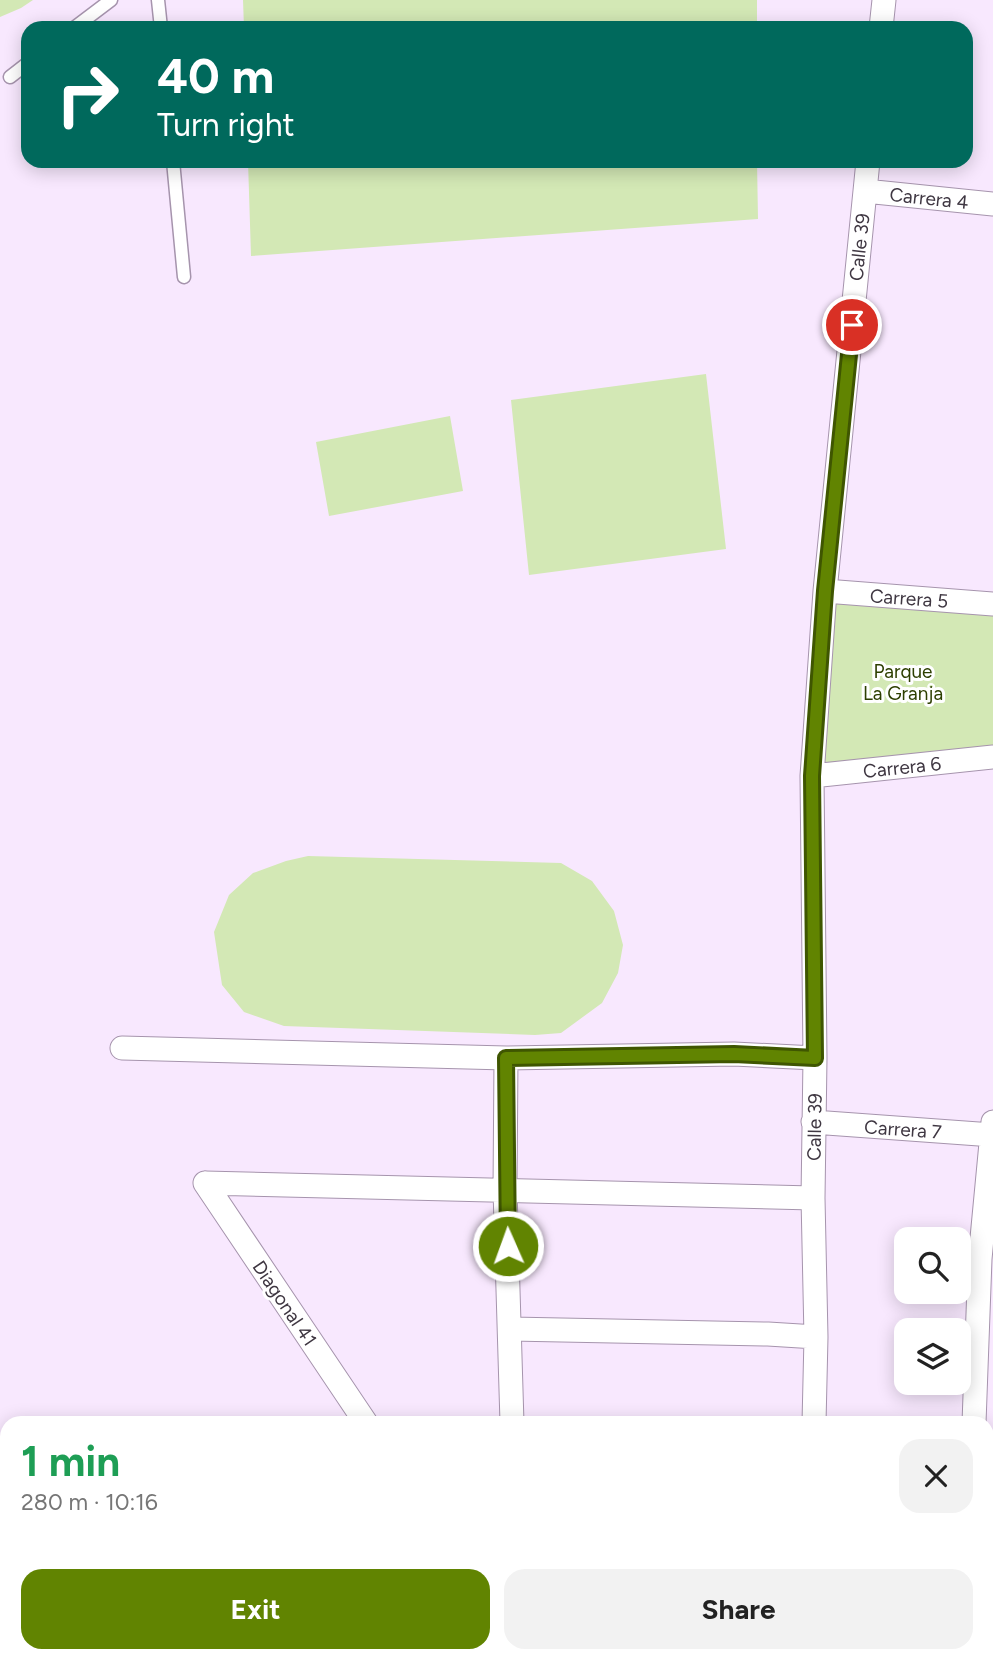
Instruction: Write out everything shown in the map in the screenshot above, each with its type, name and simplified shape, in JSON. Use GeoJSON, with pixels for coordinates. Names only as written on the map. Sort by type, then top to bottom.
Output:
{"type":"FeatureCollection","features":[{"type":"Feature","properties":{"kind":"street"},"geometry":{"type":"LineString","coordinates":[[882,21],[884,0]]}},
{"type":"Feature","properties":{"kind":"street","name":"Calle 39"},"geometry":{"type":"LineString","coordinates":[[814,1416],[816,1337],[812,776],[825,591],[867,168]]}},
{"type":"Feature","properties":{"kind":"street","name":"Carrera 4"},"geometry":{"type":"LineString","coordinates":[[865,191],[993,204]]}},
{"type":"Feature","properties":{"kind":"street","name":"Carrera 5"},"geometry":{"type":"LineString","coordinates":[[825,591],[993,604]]}},
{"type":"Feature","properties":{"kind":"street","name":"Carrera 6"},"geometry":{"type":"LineString","coordinates":[[812,776],[993,757]]}},
{"type":"Feature","properties":{"kind":"street"},"geometry":{"type":"LineString","coordinates":[[122,1048],[506,1058],[734,1054],[815,1058]]}},
{"type":"Feature","properties":{"kind":"street"},"geometry":{"type":"LineString","coordinates":[[506,1058],[505,1190],[512,1416]]}},
{"type":"Feature","properties":{"kind":"street","name":"Carrera 7"},"geometry":{"type":"LineString","coordinates":[[813,1122],[993,1135]]}},
{"type":"Feature","properties":{"kind":"street"},"geometry":{"type":"LineString","coordinates":[[974,1416],[980,1259],[993,1122]]}},
{"type":"Feature","properties":{"kind":"street","name":"Diagonal 41"},"geometry":{"type":"LineString","coordinates":[[361,1416],[205,1183],[505,1190]]}},
{"type":"Feature","properties":{"kind":"street"},"geometry":{"type":"LineString","coordinates":[[505,1190],[813,1198]]}},
{"type":"Feature","properties":{"kind":"street"},"geometry":{"type":"LineString","coordinates":[[510,1329],[816,1337]]}},
{"type":"Feature","properties":{"kind":"lane"},"geometry":{"type":"LineString","coordinates":[[83,21],[111,0]]}},
{"type":"Feature","properties":{"kind":"lane"},"geometry":{"type":"LineString","coordinates":[[158,0],[160,21]]}},
{"type":"Feature","properties":{"kind":"lane"},"geometry":{"type":"LineString","coordinates":[[9,77],[21,68]]}},
{"type":"Feature","properties":{"kind":"lane"},"geometry":{"type":"LineString","coordinates":[[174,168],[184,277]]}},
{"type":"Feature","properties":{"kind":"green space"},"geometry":{"type":"Polygon","coordinates":[[[0,0],[33,0],[0,17],[0,0]]]}},
{"type":"Feature","properties":{"kind":"green space"},"geometry":{"type":"Polygon","coordinates":[[[243,0],[757,0],[757,21],[244,21],[243,0]]]}},
{"type":"Feature","properties":{"kind":"green space"},"geometry":{"type":"Polygon","coordinates":[[[248,168],[757,168],[758,219],[251,256],[248,168]]]}},
{"type":"Feature","properties":{"kind":"green space"},"geometry":{"type":"Polygon","coordinates":[[[706,374],[726,549],[529,575],[511,400],[706,374]]]}},
{"type":"Feature","properties":{"kind":"green space"},"geometry":{"type":"Polygon","coordinates":[[[450,416],[463,491],[329,516],[316,442],[450,416]]]}},
{"type":"Feature","properties":{"kind":"green space","name":"Parque La Granja"},"geometry":{"type":"Polygon","coordinates":[[[825,591],[993,604],[993,757],[812,776],[825,591]]]}},
{"type":"Feature","properties":{"kind":"green space"},"geometry":{"type":"Polygon","coordinates":[[[308,856],[561,863],[592,881],[614,911],[623,945],[618,973],[602,1003],[561,1033],[535,1035],[284,1026],[244,1012],[222,985],[214,932],[229,895],[253,873],[308,856]]]}},
{"type":"Feature","properties":{"kind":"route"},"geometry":{"type":"LineString","coordinates":[[508,1246],[505,1190],[506,1058],[734,1054],[815,1058],[812,776],[825,591],[852,325]]}}]}
